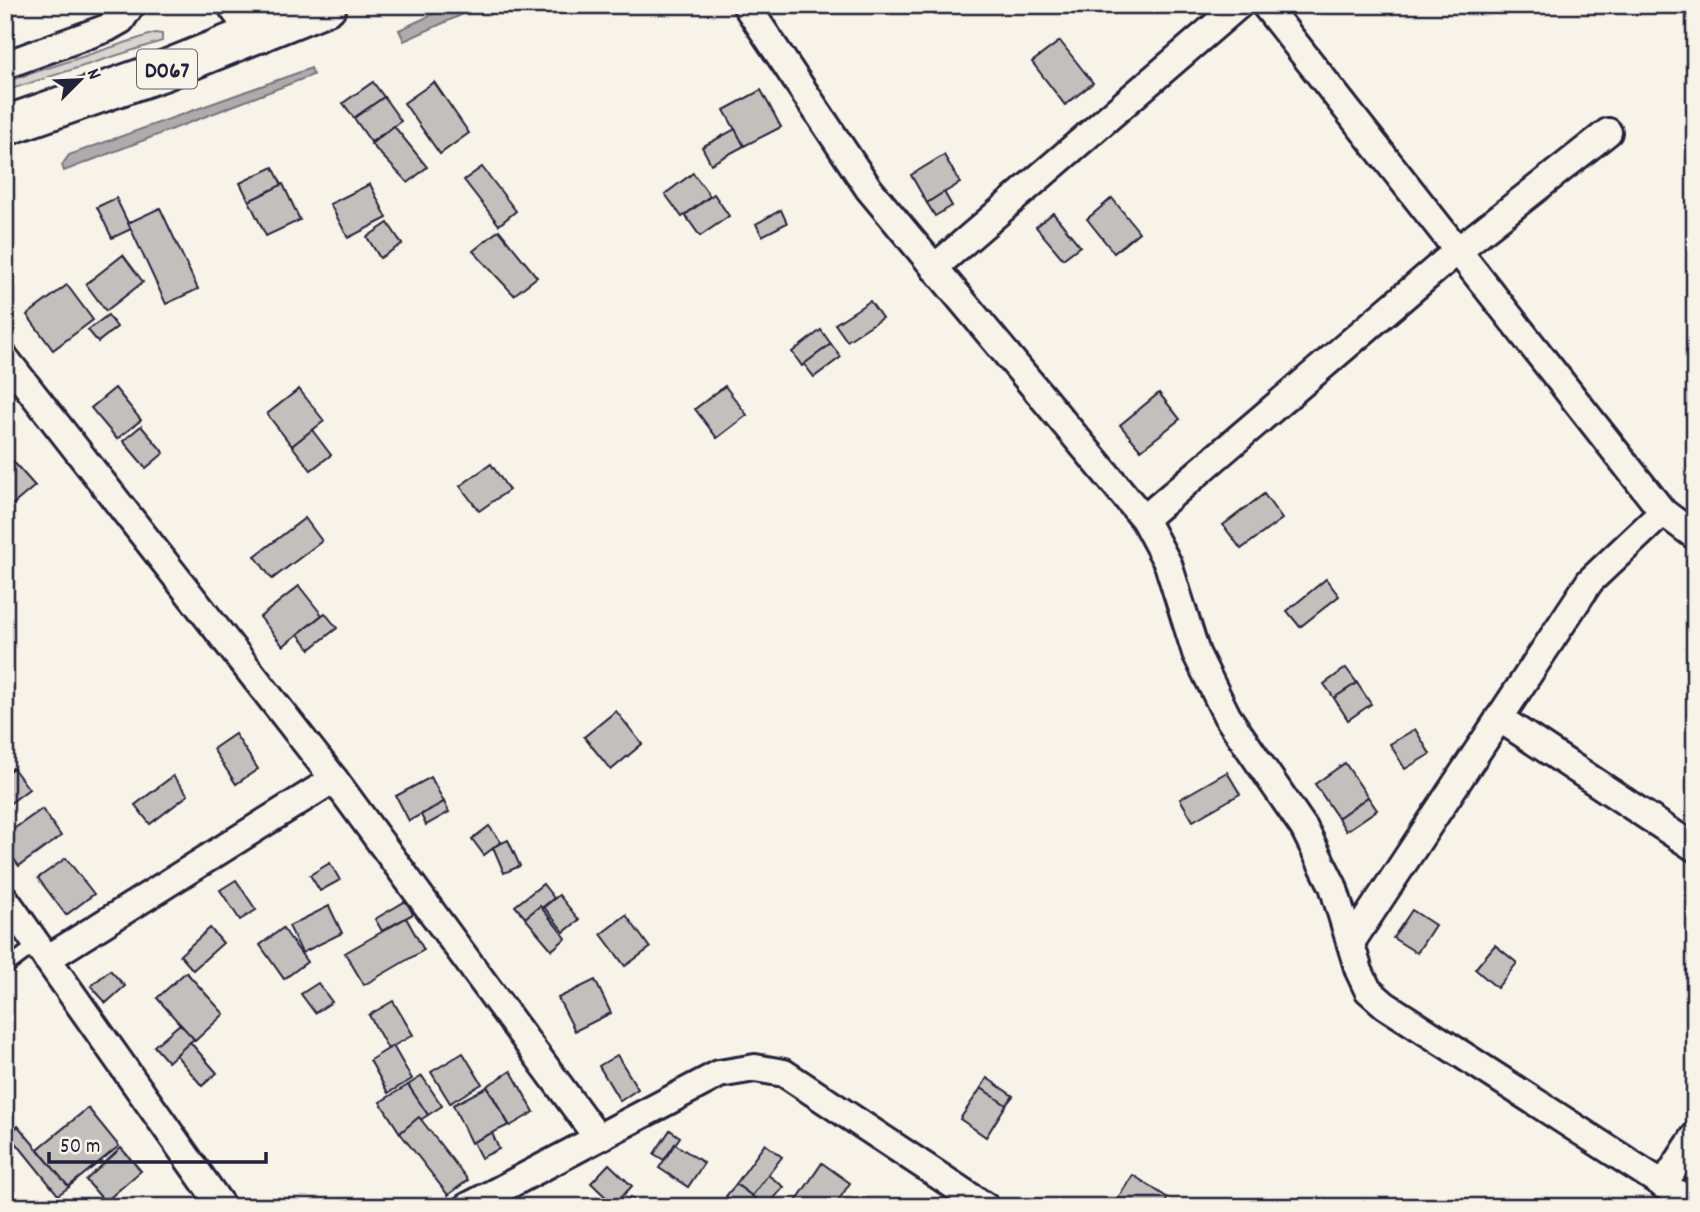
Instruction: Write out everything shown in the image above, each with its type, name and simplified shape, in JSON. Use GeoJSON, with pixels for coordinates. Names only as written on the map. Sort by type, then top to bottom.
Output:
{"type":"FeatureCollection","features":[{"type":"Feature","properties":{"kind":"main road","name":"D067"},"geometry":{"type":"LineString","coordinates":[[5,126],[248,19],[325,6]]}},
{"type":"Feature","properties":{"kind":"street"},"geometry":{"type":"LineString","coordinates":[[5,65],[107,28],[121,20],[131,5]]}},
{"type":"Feature","properties":{"kind":"street"},"geometry":{"type":"LineString","coordinates":[[746,5],[869,189],[1144,519],[1168,564],[1196,653],[1227,716],[1304,828],[1333,886],[1352,941],[1353,954],[1368,990],[1385,1005],[1695,1205]]}},
{"type":"Feature","properties":{"kind":"street"},"geometry":{"type":"LineString","coordinates":[[934,268],[1239,5]]}},
{"type":"Feature","properties":{"kind":"street"},"geometry":{"type":"LineString","coordinates":[[1265,5],[1663,512],[1692,531]]}},
{"type":"Feature","properties":{"kind":"street"},"geometry":{"type":"LineString","coordinates":[[1144,519],[1457,251],[1608,132]]}},
{"type":"Feature","properties":{"kind":"street"},"geometry":{"type":"LineString","coordinates":[[5,358],[334,779],[597,1137]]}},
{"type":"Feature","properties":{"kind":"street"},"geometry":{"type":"LineString","coordinates":[[1352,941],[1590,581],[1663,512]]}},
{"type":"Feature","properties":{"kind":"street"},"geometry":{"type":"LineString","coordinates":[[1499,718],[1695,848]]}},
{"type":"Feature","properties":{"kind":"street"},"geometry":{"type":"LineString","coordinates":[[42,952],[334,779]]}},
{"type":"Feature","properties":{"kind":"street"},"geometry":{"type":"LineString","coordinates":[[5,899],[222,1207]]}},
{"type":"Feature","properties":{"kind":"street"},"geometry":{"type":"LineString","coordinates":[[467,1207],[505,1199],[597,1137],[719,1074],[755,1068],[784,1073],[986,1207]]}},
{"type":"Feature","properties":{"kind":"street"},"geometry":{"type":"LineString","coordinates":[[1663,1185],[1695,1136]]}},
{"type":"Feature","properties":{"kind":"lane"},"geometry":{"type":"LineString","coordinates":[[5,968],[42,952]]}},
{"type":"Feature","properties":{"kind":"shaded area"},"geometry":{"type":"Polygon","coordinates":[[[453,5],[483,5],[404,41],[399,30],[453,5]]]}},
{"type":"Feature","properties":{"kind":"shaded area"},"geometry":{"type":"Polygon","coordinates":[[[155,33],[162,34],[162,41],[5,91],[5,82],[155,33]]]}},
{"type":"Feature","properties":{"kind":"shaded area"},"geometry":{"type":"Polygon","coordinates":[[[311,68],[313,75],[64,171],[62,165],[69,155],[311,68]]]}},
{"type":"Feature","properties":{"kind":"building"},"geometry":{"type":"Polygon","coordinates":[[[1060,41],[1093,83],[1065,105],[1032,62],[1060,41]]]}},
{"type":"Feature","properties":{"kind":"building"},"geometry":{"type":"Polygon","coordinates":[[[373,82],[384,97],[354,118],[343,103],[373,82]]]}},
{"type":"Feature","properties":{"kind":"building"},"geometry":{"type":"Polygon","coordinates":[[[434,82],[469,133],[440,154],[404,103],[434,82]]]}},
{"type":"Feature","properties":{"kind":"building"},"geometry":{"type":"Polygon","coordinates":[[[761,90],[781,127],[744,146],[724,110],[761,90]]]}},
{"type":"Feature","properties":{"kind":"building"},"geometry":{"type":"Polygon","coordinates":[[[384,97],[401,121],[371,142],[354,118],[384,97]]]}},
{"type":"Feature","properties":{"kind":"building"},"geometry":{"type":"Polygon","coordinates":[[[394,126],[427,167],[408,183],[371,144],[394,126]]]}},
{"type":"Feature","properties":{"kind":"building"},"geometry":{"type":"Polygon","coordinates":[[[735,129],[744,146],[711,164],[702,147],[735,129]]]}},
{"type":"Feature","properties":{"kind":"building"},"geometry":{"type":"Polygon","coordinates":[[[944,155],[960,183],[927,203],[911,175],[944,155]]]}},
{"type":"Feature","properties":{"kind":"building"},"geometry":{"type":"Polygon","coordinates":[[[273,167],[282,185],[249,201],[240,183],[273,167]]]}},
{"type":"Feature","properties":{"kind":"building"},"geometry":{"type":"Polygon","coordinates":[[[482,167],[516,211],[499,225],[464,180],[482,167]]]}},
{"type":"Feature","properties":{"kind":"building"},"geometry":{"type":"Polygon","coordinates":[[[693,173],[710,196],[682,217],[665,194],[693,173]]]}},
{"type":"Feature","properties":{"kind":"building"},"geometry":{"type":"Polygon","coordinates":[[[283,184],[300,220],[266,236],[249,201],[283,184]]]}},
{"type":"Feature","properties":{"kind":"building"},"geometry":{"type":"Polygon","coordinates":[[[370,184],[387,218],[348,238],[330,204],[370,184]]]}},
{"type":"Feature","properties":{"kind":"building"},"geometry":{"type":"Polygon","coordinates":[[[944,192],[952,206],[935,216],[927,203],[944,192]]]}},
{"type":"Feature","properties":{"kind":"building"},"geometry":{"type":"Polygon","coordinates":[[[714,194],[729,216],[700,236],[685,215],[714,194]]]}},
{"type":"Feature","properties":{"kind":"building"},"geometry":{"type":"Polygon","coordinates":[[[116,198],[131,229],[112,238],[97,207],[116,198]]]}},
{"type":"Feature","properties":{"kind":"building"},"geometry":{"type":"Polygon","coordinates":[[[1112,198],[1139,232],[1114,253],[1087,219],[1112,198]]]}},
{"type":"Feature","properties":{"kind":"building"},"geometry":{"type":"Polygon","coordinates":[[[160,208],[198,289],[166,304],[128,223],[160,208]]]}},
{"type":"Feature","properties":{"kind":"building"},"geometry":{"type":"Polygon","coordinates":[[[781,210],[787,223],[762,236],[756,224],[781,210]]]}},
{"type":"Feature","properties":{"kind":"building"},"geometry":{"type":"Polygon","coordinates":[[[1053,213],[1080,246],[1063,259],[1036,227],[1053,213]]]}},
{"type":"Feature","properties":{"kind":"building"},"geometry":{"type":"Polygon","coordinates":[[[388,223],[402,244],[380,258],[367,237],[388,223]]]}},
{"type":"Feature","properties":{"kind":"building"},"geometry":{"type":"Polygon","coordinates":[[[499,230],[537,277],[514,295],[473,251],[499,230]]]}},
{"type":"Feature","properties":{"kind":"building"},"geometry":{"type":"Polygon","coordinates":[[[123,255],[143,282],[106,311],[86,284],[123,255]]]}},
{"type":"Feature","properties":{"kind":"building"},"geometry":{"type":"Polygon","coordinates":[[[67,285],[93,320],[53,350],[27,315],[67,285]]]}},
{"type":"Feature","properties":{"kind":"building"},"geometry":{"type":"Polygon","coordinates":[[[870,301],[882,318],[847,341],[835,324],[870,301]]]}},
{"type":"Feature","properties":{"kind":"building"},"geometry":{"type":"Polygon","coordinates":[[[108,315],[117,327],[98,342],[88,330],[108,315]]]}},
{"type":"Feature","properties":{"kind":"building"},"geometry":{"type":"Polygon","coordinates":[[[821,330],[831,344],[802,366],[792,352],[821,330]]]}},
{"type":"Feature","properties":{"kind":"building"},"geometry":{"type":"Polygon","coordinates":[[[831,344],[841,357],[814,377],[804,364],[831,344]]]}},
{"type":"Feature","properties":{"kind":"building"},"geometry":{"type":"Polygon","coordinates":[[[725,386],[747,415],[717,438],[695,409],[725,386]]]}},
{"type":"Feature","properties":{"kind":"building"},"geometry":{"type":"Polygon","coordinates":[[[115,388],[141,420],[117,439],[91,408],[115,388]]]}},
{"type":"Feature","properties":{"kind":"building"},"geometry":{"type":"Polygon","coordinates":[[[299,389],[324,421],[292,446],[267,414],[299,389]]]}},
{"type":"Feature","properties":{"kind":"building"},"geometry":{"type":"Polygon","coordinates":[[[1159,393],[1180,419],[1141,450],[1120,425],[1159,393]]]}},
{"type":"Feature","properties":{"kind":"building"},"geometry":{"type":"Polygon","coordinates":[[[141,426],[164,453],[146,468],[123,441],[141,426]]]}},
{"type":"Feature","properties":{"kind":"building"},"geometry":{"type":"Polygon","coordinates":[[[312,430],[331,455],[311,470],[292,446],[312,430]]]}},
{"type":"Feature","properties":{"kind":"building"},"geometry":{"type":"Polygon","coordinates":[[[11,459],[35,486],[5,511],[5,464],[11,459]]]}},
{"type":"Feature","properties":{"kind":"building"},"geometry":{"type":"Polygon","coordinates":[[[491,464],[509,490],[479,511],[460,486],[491,464]]]}},
{"type":"Feature","properties":{"kind":"building"},"geometry":{"type":"Polygon","coordinates":[[[1264,494],[1282,519],[1241,549],[1223,525],[1264,494]]]}},
{"type":"Feature","properties":{"kind":"building"},"geometry":{"type":"Polygon","coordinates":[[[305,518],[322,541],[272,579],[255,556],[305,518]]]}},
{"type":"Feature","properties":{"kind":"building"},"geometry":{"type":"Polygon","coordinates":[[[1326,579],[1339,596],[1300,627],[1287,611],[1326,579]]]}},
{"type":"Feature","properties":{"kind":"building"},"geometry":{"type":"Polygon","coordinates":[[[299,586],[322,615],[283,646],[260,617],[299,586]]]}},
{"type":"Feature","properties":{"kind":"building"},"geometry":{"type":"Polygon","coordinates":[[[325,613],[337,628],[310,649],[298,634],[325,613]]]}},
{"type":"Feature","properties":{"kind":"building"},"geometry":{"type":"Polygon","coordinates":[[[1346,668],[1357,683],[1334,698],[1324,684],[1346,668]]]}},
{"type":"Feature","properties":{"kind":"building"},"geometry":{"type":"Polygon","coordinates":[[[1357,683],[1371,704],[1348,720],[1334,698],[1357,683]]]}},
{"type":"Feature","properties":{"kind":"building"},"geometry":{"type":"Polygon","coordinates":[[[616,711],[642,744],[611,770],[584,737],[616,711]]]}},
{"type":"Feature","properties":{"kind":"building"},"geometry":{"type":"Polygon","coordinates":[[[1415,729],[1430,754],[1405,769],[1390,744],[1415,729]]]}},
{"type":"Feature","properties":{"kind":"building"},"geometry":{"type":"Polygon","coordinates":[[[235,734],[258,769],[236,784],[213,749],[235,734]]]}},
{"type":"Feature","properties":{"kind":"building"},"geometry":{"type":"Polygon","coordinates":[[[1345,763],[1368,797],[1338,818],[1315,784],[1345,763]]]}},
{"type":"Feature","properties":{"kind":"building"},"geometry":{"type":"Polygon","coordinates":[[[13,768],[29,789],[5,807],[5,774],[13,768]]]}},
{"type":"Feature","properties":{"kind":"building"},"geometry":{"type":"Polygon","coordinates":[[[1227,772],[1240,794],[1193,821],[1180,799],[1227,772]]]}},
{"type":"Feature","properties":{"kind":"building"},"geometry":{"type":"Polygon","coordinates":[[[173,776],[188,795],[150,824],[135,805],[173,776]]]}},
{"type":"Feature","properties":{"kind":"building"},"geometry":{"type":"Polygon","coordinates":[[[431,777],[444,802],[409,821],[396,796],[431,777]]]}},
{"type":"Feature","properties":{"kind":"building"},"geometry":{"type":"Polygon","coordinates":[[[1368,797],[1377,810],[1346,831],[1338,818],[1368,797]]]}},
{"type":"Feature","properties":{"kind":"building"},"geometry":{"type":"Polygon","coordinates":[[[444,802],[449,812],[426,825],[421,815],[444,802]]]}},
{"type":"Feature","properties":{"kind":"building"},"geometry":{"type":"Polygon","coordinates":[[[42,809],[61,836],[19,866],[5,847],[5,835],[42,809]]]}},
{"type":"Feature","properties":{"kind":"building"},"geometry":{"type":"Polygon","coordinates":[[[489,826],[501,842],[484,855],[472,839],[489,826]]]}},
{"type":"Feature","properties":{"kind":"building"},"geometry":{"type":"Polygon","coordinates":[[[508,840],[520,866],[504,873],[493,847],[508,840]]]}},
{"type":"Feature","properties":{"kind":"building"},"geometry":{"type":"Polygon","coordinates":[[[66,858],[94,894],[66,915],[38,878],[66,858]]]}},
{"type":"Feature","properties":{"kind":"building"},"geometry":{"type":"Polygon","coordinates":[[[330,863],[340,880],[320,891],[310,875],[330,863]]]}},
{"type":"Feature","properties":{"kind":"building"},"geometry":{"type":"Polygon","coordinates":[[[236,880],[256,910],[240,920],[220,890],[236,880]]]}},
{"type":"Feature","properties":{"kind":"building"},"geometry":{"type":"Polygon","coordinates":[[[543,884],[554,898],[527,920],[515,906],[543,884]]]}},
{"type":"Feature","properties":{"kind":"building"},"geometry":{"type":"Polygon","coordinates":[[[559,895],[579,920],[564,932],[544,907],[559,895]]]}},
{"type":"Feature","properties":{"kind":"building"},"geometry":{"type":"Polygon","coordinates":[[[406,901],[413,914],[382,931],[375,919],[406,901]]]}},
{"type":"Feature","properties":{"kind":"building"},"geometry":{"type":"Polygon","coordinates":[[[329,906],[342,933],[302,953],[289,926],[329,906]]]}},
{"type":"Feature","properties":{"kind":"building"},"geometry":{"type":"Polygon","coordinates":[[[540,906],[566,938],[552,950],[525,918],[540,906]]]}},
{"type":"Feature","properties":{"kind":"building"},"geometry":{"type":"Polygon","coordinates":[[[1412,910],[1435,925],[1417,953],[1393,938],[1412,910]]]}},
{"type":"Feature","properties":{"kind":"building"},"geometry":{"type":"Polygon","coordinates":[[[626,915],[650,948],[625,966],[601,934],[626,915]]]}},
{"type":"Feature","properties":{"kind":"building"},"geometry":{"type":"Polygon","coordinates":[[[406,918],[424,950],[364,985],[345,953],[406,918]]]}},
{"type":"Feature","properties":{"kind":"building"},"geometry":{"type":"Polygon","coordinates":[[[210,928],[223,943],[193,970],[180,955],[210,928]]]}},
{"type":"Feature","properties":{"kind":"building"},"geometry":{"type":"Polygon","coordinates":[[[283,928],[307,962],[284,979],[260,945],[283,928]]]}},
{"type":"Feature","properties":{"kind":"building"},"geometry":{"type":"Polygon","coordinates":[[[1495,945],[1517,963],[1497,988],[1475,969],[1495,945]]]}},
{"type":"Feature","properties":{"kind":"building"},"geometry":{"type":"Polygon","coordinates":[[[110,970],[125,986],[106,1003],[91,986],[110,970]]]}},
{"type":"Feature","properties":{"kind":"building"},"geometry":{"type":"Polygon","coordinates":[[[186,972],[224,1014],[195,1041],[157,998],[186,972]]]}},
{"type":"Feature","properties":{"kind":"building"},"geometry":{"type":"Polygon","coordinates":[[[595,980],[611,1013],[575,1031],[558,998],[595,980]]]}},
{"type":"Feature","properties":{"kind":"building"},"geometry":{"type":"Polygon","coordinates":[[[318,983],[332,1002],[315,1013],[301,994],[318,983]]]}},
{"type":"Feature","properties":{"kind":"building"},"geometry":{"type":"Polygon","coordinates":[[[393,1001],[413,1035],[388,1049],[369,1015],[393,1001]]]}},
{"type":"Feature","properties":{"kind":"building"},"geometry":{"type":"Polygon","coordinates":[[[180,1024],[194,1039],[168,1062],[154,1046],[180,1024]]]}},
{"type":"Feature","properties":{"kind":"building"},"geometry":{"type":"Polygon","coordinates":[[[190,1042],[217,1073],[202,1086],[176,1055],[190,1042]]]}},
{"type":"Feature","properties":{"kind":"building"},"geometry":{"type":"Polygon","coordinates":[[[393,1046],[412,1079],[388,1093],[370,1060],[393,1046]]]}},
{"type":"Feature","properties":{"kind":"building"},"geometry":{"type":"Polygon","coordinates":[[[463,1053],[482,1084],[450,1103],[431,1072],[463,1053]]]}},
{"type":"Feature","properties":{"kind":"building"},"geometry":{"type":"Polygon","coordinates":[[[617,1055],[638,1089],[620,1101],[599,1066],[617,1055]]]}},
{"type":"Feature","properties":{"kind":"building"},"geometry":{"type":"Polygon","coordinates":[[[511,1071],[534,1112],[510,1126],[487,1086],[511,1071]]]}},
{"type":"Feature","properties":{"kind":"building"},"geometry":{"type":"Polygon","coordinates":[[[422,1076],[442,1106],[428,1115],[408,1085],[422,1076]]]}},
{"type":"Feature","properties":{"kind":"building"},"geometry":{"type":"Polygon","coordinates":[[[987,1078],[1013,1096],[1006,1105],[981,1088],[987,1078]]]}},
{"type":"Feature","properties":{"kind":"building"},"geometry":{"type":"Polygon","coordinates":[[[408,1085],[428,1115],[400,1133],[380,1102],[408,1085]]]}},
{"type":"Feature","properties":{"kind":"building"},"geometry":{"type":"Polygon","coordinates":[[[487,1087],[509,1125],[471,1143],[453,1105],[487,1087]]]}},
{"type":"Feature","properties":{"kind":"building"},"geometry":{"type":"Polygon","coordinates":[[[981,1088],[1006,1105],[986,1137],[960,1119],[981,1088]]]}},
{"type":"Feature","properties":{"kind":"building"},"geometry":{"type":"Polygon","coordinates":[[[88,1108],[119,1146],[68,1187],[38,1149],[88,1108]]]}},
{"type":"Feature","properties":{"kind":"building"},"geometry":{"type":"Polygon","coordinates":[[[419,1117],[468,1180],[448,1195],[400,1133],[419,1117]]]}},
{"type":"Feature","properties":{"kind":"building"},"geometry":{"type":"Polygon","coordinates":[[[18,1126],[69,1187],[58,1195],[9,1134],[18,1126]]]}},
{"type":"Feature","properties":{"kind":"building"},"geometry":{"type":"Polygon","coordinates":[[[670,1130],[680,1137],[664,1160],[654,1154],[670,1130]]]}},
{"type":"Feature","properties":{"kind":"building"},"geometry":{"type":"Polygon","coordinates":[[[492,1133],[499,1149],[481,1158],[473,1142],[492,1133]]]}},
{"type":"Feature","properties":{"kind":"building"},"geometry":{"type":"Polygon","coordinates":[[[675,1144],[704,1163],[688,1187],[659,1168],[675,1144]]]}},
{"type":"Feature","properties":{"kind":"building"},"geometry":{"type":"Polygon","coordinates":[[[765,1144],[782,1157],[752,1196],[736,1184],[765,1144]]]}},
{"type":"Feature","properties":{"kind":"building"},"geometry":{"type":"Polygon","coordinates":[[[121,1148],[141,1171],[105,1202],[86,1180],[121,1148]]]}},
{"type":"Feature","properties":{"kind":"building"},"geometry":{"type":"Polygon","coordinates":[[[822,1163],[850,1183],[834,1207],[792,1207],[822,1163]]]}},
{"type":"Feature","properties":{"kind":"building"},"geometry":{"type":"Polygon","coordinates":[[[609,1164],[632,1186],[614,1205],[591,1183],[609,1164]]]}},
{"type":"Feature","properties":{"kind":"building"},"geometry":{"type":"Polygon","coordinates":[[[768,1175],[784,1187],[766,1207],[752,1196],[768,1175]]]}},
{"type":"Feature","properties":{"kind":"building"},"geometry":{"type":"Polygon","coordinates":[[[1133,1175],[1168,1198],[1162,1207],[1112,1207],[1133,1175]]]}},
{"type":"Feature","properties":{"kind":"building"},"geometry":{"type":"Polygon","coordinates":[[[736,1184],[766,1207],[740,1207],[726,1196],[736,1184]]]}},
{"type":"Feature","properties":{"kind":"building"},"geometry":{"type":"Polygon","coordinates":[[[631,1197],[640,1207],[620,1207],[631,1197]]]}}]}
